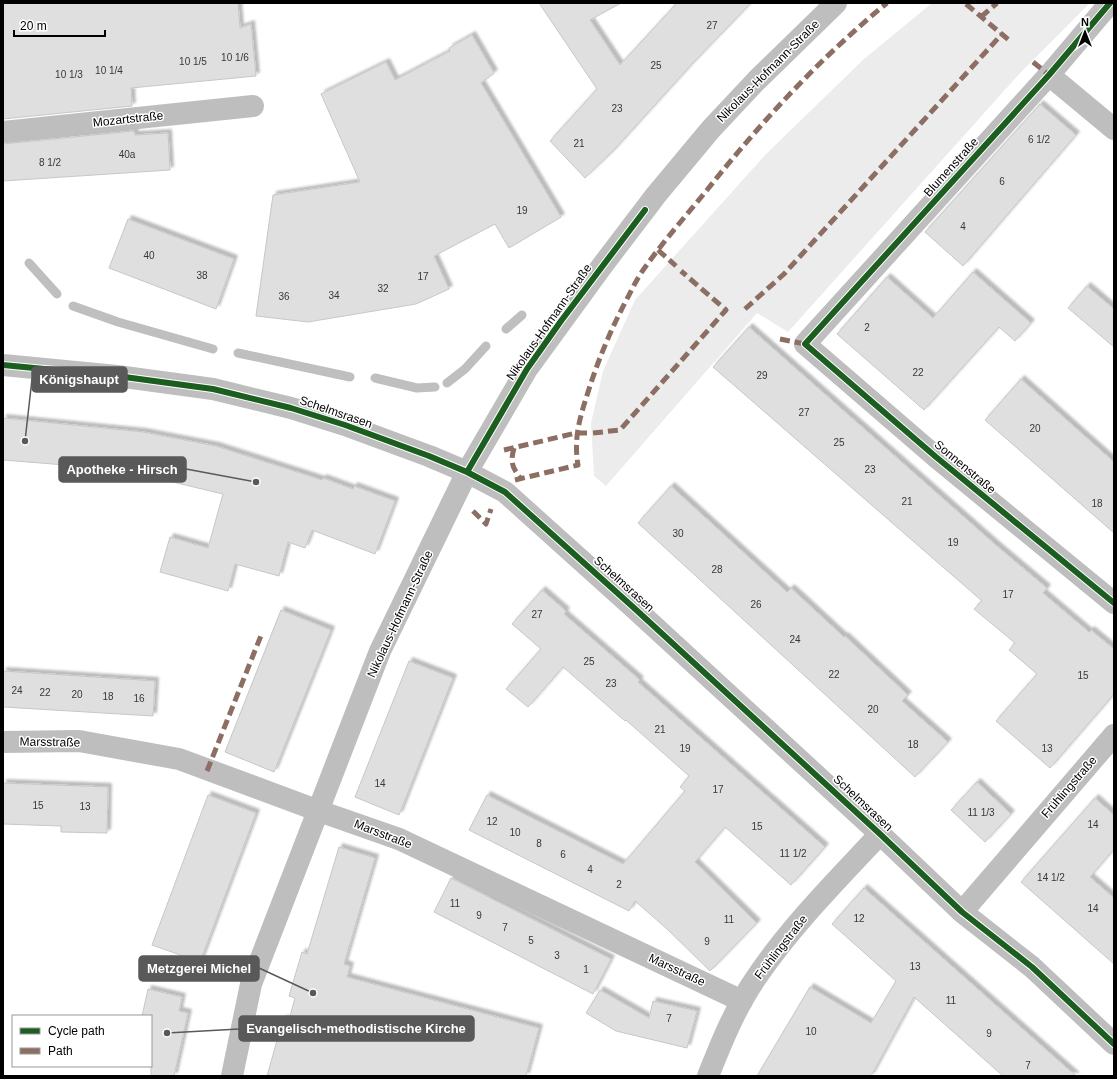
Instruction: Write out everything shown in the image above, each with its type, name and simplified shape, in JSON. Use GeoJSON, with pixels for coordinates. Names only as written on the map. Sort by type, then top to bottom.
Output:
{"type":"FeatureCollection","features":[{"type":"Feature","properties":{"kind":"street","name":"Nikolaus-Hofmann-Straße"},"geometry":{"type":"LineString","coordinates":[[232,1076],[251,984],[380,651],[467,472],[527,369],[656,195],[710,129],[741,96],[836,3]]}},
{"type":"Feature","properties":{"kind":"street","name":"Blumenstraße"},"geometry":{"type":"LineString","coordinates":[[805,344],[1049,75],[1110,3]]}},
{"type":"Feature","properties":{"kind":"street"},"geometry":{"type":"LineString","coordinates":[[1049,75],[1114,129]]}},
{"type":"Feature","properties":{"kind":"street","name":"Mozartstraße"},"geometry":{"type":"LineString","coordinates":[[3,132],[253,106]]}},
{"type":"Feature","properties":{"kind":"street","name":"Sonnenstraße"},"geometry":{"type":"LineString","coordinates":[[805,344],[936,457],[1114,603]]}},
{"type":"Feature","properties":{"kind":"street","name":"Schelmsrasen"},"geometry":{"type":"LineString","coordinates":[[3,365],[116,376],[213,389],[291,408],[345,425],[429,456],[467,472],[505,492],[616,591],[880,834],[962,912],[1032,967],[1114,1044]]}},
{"type":"Feature","properties":{"kind":"street","name":"Frühlingstraße"},"geometry":{"type":"LineString","coordinates":[[962,912],[1114,735]]}},
{"type":"Feature","properties":{"kind":"street","name":"Marsstraße"},"geometry":{"type":"LineString","coordinates":[[3,742],[79,741],[179,759],[399,839],[742,1001]]}},
{"type":"Feature","properties":{"kind":"street","name":"Frühlingstraße"},"geometry":{"type":"LineString","coordinates":[[708,1076],[724,1036],[757,976],[781,944],[880,834]]}},
{"type":"Feature","properties":{"kind":"shaded area"},"geometry":{"type":"Polygon","coordinates":[[[932,3],[1090,3],[1020,73],[788,332],[757,313],[606,486],[594,476],[591,423],[603,371],[635,300],[766,154],[864,59],[932,3]]]}},
{"type":"Feature","properties":{"kind":"building"},"geometry":{"type":"Polygon","coordinates":[[[3,3],[238,3],[240,28],[251,24],[256,76],[131,88],[132,106],[3,119],[3,3]]]}},
{"type":"Feature","properties":{"kind":"building"},"geometry":{"type":"Polygon","coordinates":[[[539,3],[621,3],[590,20],[620,65],[677,3],[751,3],[692,64],[614,150],[585,178],[550,141],[597,89],[539,3]]]}},
{"type":"Feature","properties":{"kind":"building"},"geometry":{"type":"Polygon","coordinates":[[[472,35],[494,73],[481,83],[561,217],[509,248],[495,224],[434,256],[449,289],[416,304],[308,322],[256,316],[273,195],[360,182],[321,94],[386,62],[395,80],[450,51],[449,48],[472,35]]]}},
{"type":"Feature","properties":{"kind":"building"},"geometry":{"type":"Polygon","coordinates":[[[1040,104],[1076,135],[963,266],[925,232],[1040,104]]]}},
{"type":"Feature","properties":{"kind":"building"},"geometry":{"type":"Polygon","coordinates":[[[134,131],[135,135],[168,133],[170,170],[3,181],[3,144],[134,131]]]}},
{"type":"Feature","properties":{"kind":"building"},"geometry":{"type":"Polygon","coordinates":[[[128,219],[234,259],[216,309],[109,268],[128,219]]]}},
{"type":"Feature","properties":{"kind":"building"},"geometry":{"type":"Polygon","coordinates":[[[973,272],[1031,323],[1015,341],[999,327],[924,410],[837,334],[887,277],[933,318],[973,272]]]}},
{"type":"Feature","properties":{"kind":"building"},"geometry":{"type":"Polygon","coordinates":[[[1087,286],[1114,309],[1114,347],[1068,308],[1087,286]]]}},
{"type":"Feature","properties":{"kind":"building"},"geometry":{"type":"Polygon","coordinates":[[[749,327],[997,546],[1047,588],[1043,593],[1089,632],[1091,630],[1114,649],[1114,694],[1050,768],[996,721],[1037,674],[1009,650],[1015,643],[974,609],[982,601],[713,367],[749,327]]]}},
{"type":"Feature","properties":{"kind":"building"},"geometry":{"type":"Polygon","coordinates":[[[1021,379],[1114,462],[1114,533],[985,420],[1021,379]]]}},
{"type":"Feature","properties":{"kind":"building"},"geometry":{"type":"Polygon","coordinates":[[[3,418],[143,432],[216,446],[322,480],[323,478],[353,489],[354,486],[395,501],[375,554],[312,530],[305,548],[288,542],[279,576],[235,564],[228,591],[160,572],[170,537],[208,548],[223,494],[135,473],[90,467],[3,460],[3,418]]]}},
{"type":"Feature","properties":{"kind":"building"},"geometry":{"type":"Polygon","coordinates":[[[671,486],[787,592],[791,588],[844,637],[845,636],[908,695],[902,701],[948,742],[915,777],[638,523],[671,486]]]}},
{"type":"Feature","properties":{"kind":"building"},"geometry":{"type":"Polygon","coordinates":[[[542,590],[566,611],[564,614],[640,680],[638,682],[825,847],[791,885],[725,827],[695,862],[757,923],[710,971],[667,929],[635,901],[629,911],[469,830],[487,795],[623,864],[685,791],[680,787],[689,776],[563,667],[528,707],[506,689],[541,649],[512,624],[542,590]]]}},
{"type":"Feature","properties":{"kind":"building"},"geometry":{"type":"Polygon","coordinates":[[[281,610],[331,630],[274,772],[225,752],[281,610]]]}},
{"type":"Feature","properties":{"kind":"building"},"geometry":{"type":"Polygon","coordinates":[[[409,661],[453,678],[399,815],[355,797],[409,661]]]}},
{"type":"Feature","properties":{"kind":"building"},"geometry":{"type":"Polygon","coordinates":[[[3,671],[155,681],[153,716],[3,707],[3,671]]]}},
{"type":"Feature","properties":{"kind":"building"},"geometry":{"type":"Polygon","coordinates":[[[977,782],[1011,814],[985,842],[951,810],[977,782]]]}},
{"type":"Feature","properties":{"kind":"building"},"geometry":{"type":"Polygon","coordinates":[[[3,783],[108,787],[107,833],[61,832],[61,826],[3,824],[3,783]]]}},
{"type":"Feature","properties":{"kind":"building"},"geometry":{"type":"Polygon","coordinates":[[[208,795],[256,813],[200,962],[152,945],[208,795]]]}},
{"type":"Feature","properties":{"kind":"building"},"geometry":{"type":"Polygon","coordinates":[[[1095,798],[1114,815],[1114,849],[1090,877],[1114,898],[1114,964],[1021,882],[1095,798]]]}},
{"type":"Feature","properties":{"kind":"building"},"geometry":{"type":"Polygon","coordinates":[[[339,847],[375,858],[344,964],[350,966],[347,977],[539,1028],[526,1076],[267,1076],[283,1019],[289,1020],[295,998],[289,996],[302,952],[307,954],[339,847]]]}},
{"type":"Feature","properties":{"kind":"building"},"geometry":{"type":"Polygon","coordinates":[[[451,878],[611,959],[593,994],[434,912],[451,878]]]}},
{"type":"Feature","properties":{"kind":"building"},"geometry":{"type":"Polygon","coordinates":[[[864,888],[1076,1076],[1003,1076],[914,997],[871,1076],[757,1076],[810,987],[871,1023],[896,981],[832,924],[864,888]]]}},
{"type":"Feature","properties":{"kind":"building"},"geometry":{"type":"Polygon","coordinates":[[[148,989],[182,997],[179,1011],[188,1013],[174,1076],[151,1076],[152,1015],[142,1015],[148,989]]]}},
{"type":"Feature","properties":{"kind":"building"},"geometry":{"type":"Polygon","coordinates":[[[600,990],[649,1018],[653,1001],[697,1011],[687,1048],[616,1031],[586,1013],[600,990]]]}},
{"type":"Feature","properties":{"kind":"waterway"},"geometry":{"type":"LineString","coordinates":[[29,263],[57,294]]}},
{"type":"Feature","properties":{"kind":"waterway"},"geometry":{"type":"LineString","coordinates":[[73,306],[118,322],[213,349]]}},
{"type":"Feature","properties":{"kind":"waterway"},"geometry":{"type":"LineString","coordinates":[[506,329],[522,315]]}},
{"type":"Feature","properties":{"kind":"waterway"},"geometry":{"type":"LineString","coordinates":[[447,383],[465,369],[486,346]]}},
{"type":"Feature","properties":{"kind":"waterway"},"geometry":{"type":"LineString","coordinates":[[238,353],[350,377]]}},
{"type":"Feature","properties":{"kind":"waterway"},"geometry":{"type":"LineString","coordinates":[[375,378],[417,388],[435,387]]}},
{"type":"Feature","properties":{"kind":"marked path"},"geometry":{"type":"LineString","coordinates":[[515,480],[578,465],[576,444],[577,435],[590,386],[612,329],[641,273],[673,231],[770,115],[815,68],[887,3]]}},
{"type":"Feature","properties":{"kind":"marked path"},"geometry":{"type":"LineString","coordinates":[[981,17],[997,3]]}},
{"type":"Feature","properties":{"kind":"marked path"},"geometry":{"type":"LineString","coordinates":[[966,4],[1010,41]]}},
{"type":"Feature","properties":{"kind":"marked path"},"geometry":{"type":"LineString","coordinates":[[745,309],[784,274],[1002,34]]}},
{"type":"Feature","properties":{"kind":"marked path"},"geometry":{"type":"LineString","coordinates":[[1033,62],[1049,75]]}},
{"type":"Feature","properties":{"kind":"marked path"},"geometry":{"type":"LineString","coordinates":[[658,250],[676,266]]}},
{"type":"Feature","properties":{"kind":"marked path"},"geometry":{"type":"LineString","coordinates":[[593,433],[620,430],[726,310],[681,271]]}},
{"type":"Feature","properties":{"kind":"marked path"},"geometry":{"type":"LineString","coordinates":[[780,339],[805,344]]}},
{"type":"Feature","properties":{"kind":"marked path"},"geometry":{"type":"LineString","coordinates":[[504,450],[576,433],[588,433]]}},
{"type":"Feature","properties":{"kind":"marked path"},"geometry":{"type":"LineString","coordinates":[[514,448],[512,461],[521,479]]}},
{"type":"Feature","properties":{"kind":"marked path"},"geometry":{"type":"LineString","coordinates":[[473,511],[486,524],[491,509]]}},
{"type":"Feature","properties":{"kind":"marked path"},"geometry":{"type":"LineString","coordinates":[[207,771],[262,633]]}},
{"type":"Feature","properties":{"kind":"cycle path"},"geometry":{"type":"LineString","coordinates":[[1110,3],[1049,75],[805,344],[936,457],[1114,603]]}},
{"type":"Feature","properties":{"kind":"cycle path"},"geometry":{"type":"LineString","coordinates":[[467,472],[527,369],[561,321],[645,210]]}},
{"type":"Feature","properties":{"kind":"cycle path"},"geometry":{"type":"LineString","coordinates":[[3,365],[117,376],[213,389],[291,408],[345,425],[429,456],[467,472],[505,492],[633,607],[880,834],[962,912],[1032,967],[1114,1044]]}},
{"type":"Feature","properties":{"kind":"place","name":"Königshaupt"},"geometry":{"type":"Point","coordinates":[25,441]}},
{"type":"Feature","properties":{"kind":"place","name":"Apotheke - Hirsch"},"geometry":{"type":"Point","coordinates":[256,482]}},
{"type":"Feature","properties":{"kind":"place","name":"Metzgerei Michel"},"geometry":{"type":"Point","coordinates":[313,993]}},
{"type":"Feature","properties":{"kind":"place","name":"Evangelisch-methodistische Kirche"},"geometry":{"type":"Point","coordinates":[167,1033]}}]}
